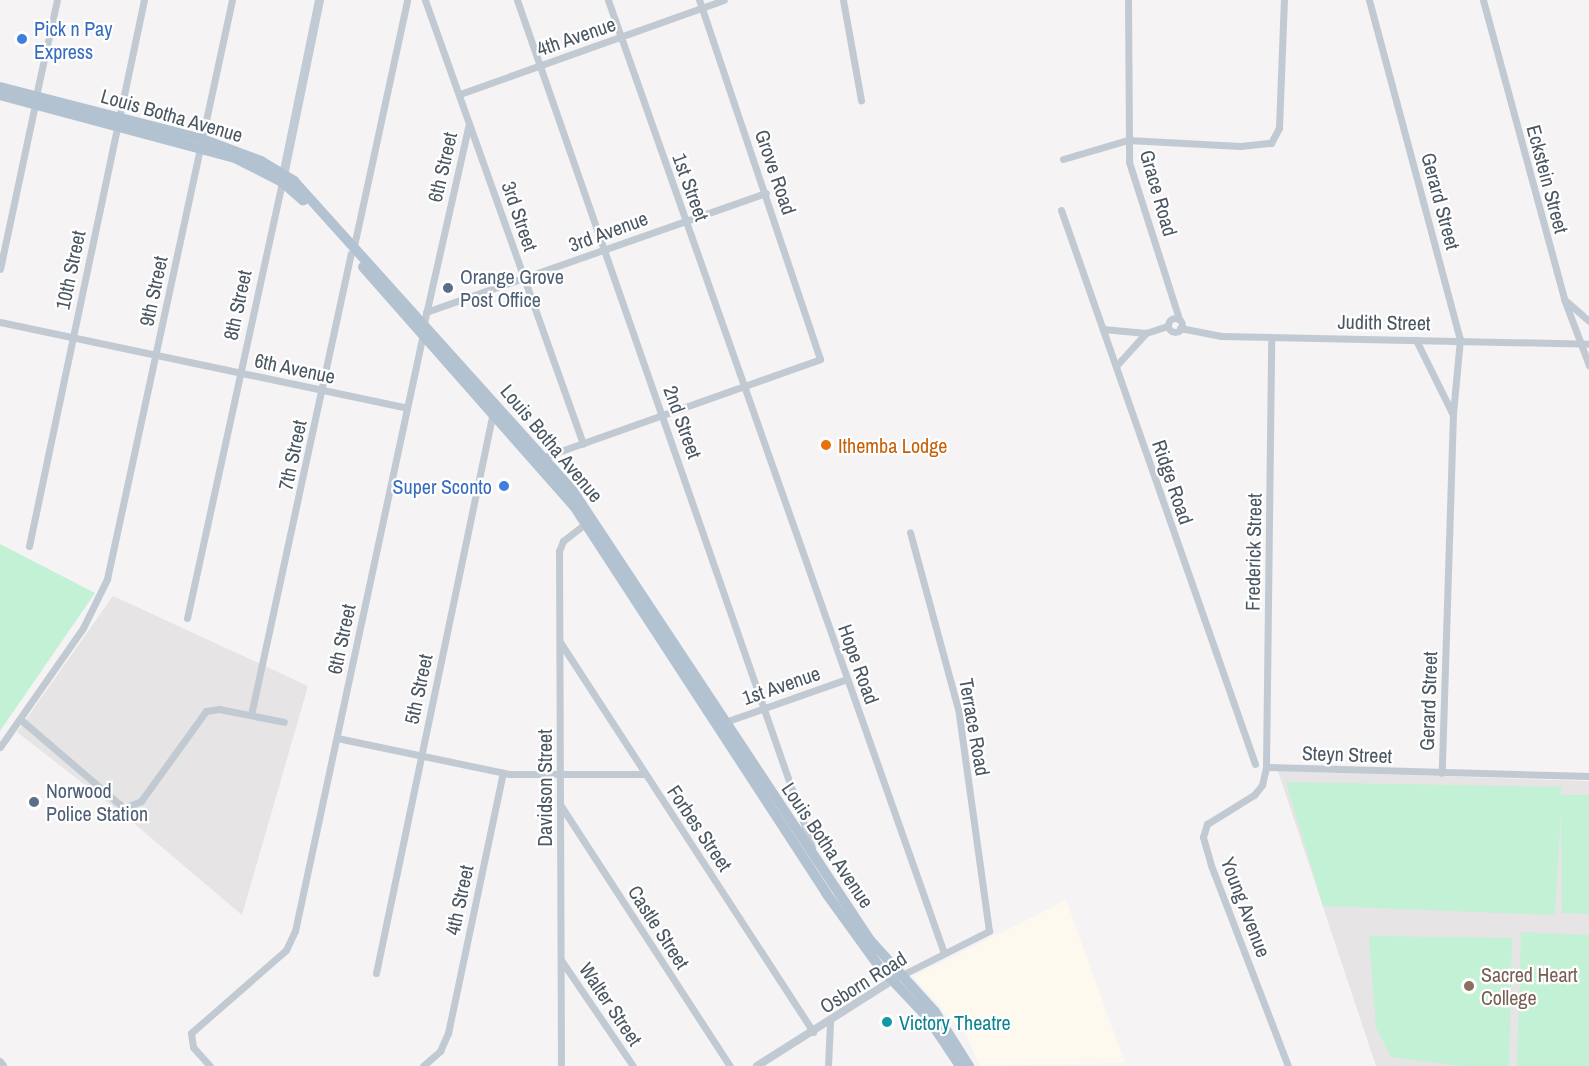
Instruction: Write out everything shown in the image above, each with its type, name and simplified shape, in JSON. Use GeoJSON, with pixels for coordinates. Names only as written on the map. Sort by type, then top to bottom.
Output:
{"type":"FeatureCollection","features":[{"type":"Feature","properties":{"kind":"main road","name":"8th Street"},"geometry":{"type":"LineString","coordinates":[[283,177],[320,0]]}},
{"type":"Feature","properties":{"kind":"main road","name":"Louis Botha Avenue"},"geometry":{"type":"LineString","coordinates":[[0,87],[35,100],[202,143],[283,177],[544,457],[580,501],[895,978],[956,1039],[969,1066]]}},
{"type":"Feature","properties":{"kind":"main road","name":"Louis Botha Avenue"},"geometry":{"type":"LineString","coordinates":[[0,95],[35,100]]}},
{"type":"Feature","properties":{"kind":"main road","name":"Louis Botha Avenue"},"geometry":{"type":"LineString","coordinates":[[423,328],[586,523],[826,893],[928,1018],[960,1066]]}},
{"type":"Feature","properties":{"kind":"street"},"geometry":{"type":"LineString","coordinates":[[0,269],[57,0]]}},
{"type":"Feature","properties":{"kind":"street","name":"10th Street"},"geometry":{"type":"LineString","coordinates":[[29,546],[144,0]]}},
{"type":"Feature","properties":{"kind":"street","name":"9th Street"},"geometry":{"type":"LineString","coordinates":[[0,747],[83,628],[104,589],[232,0]]}},
{"type":"Feature","properties":{"kind":"street","name":"7th Street"},"geometry":{"type":"LineString","coordinates":[[251,715],[407,0]]}},
{"type":"Feature","properties":{"kind":"street","name":"3rd Street"},"geometry":{"type":"LineString","coordinates":[[425,0],[583,444]]}},
{"type":"Feature","properties":{"kind":"street","name":"2nd Street"},"geometry":{"type":"LineString","coordinates":[[517,0],[766,708],[814,855]]}},
{"type":"Feature","properties":{"kind":"street","name":"1st Street"},"geometry":{"type":"LineString","coordinates":[[608,0],[744,386]]}},
{"type":"Feature","properties":{"kind":"street","name":"Grove Road"},"geometry":{"type":"LineString","coordinates":[[699,0],[821,356],[815,362],[744,386]]}},
{"type":"Feature","properties":{"kind":"street","name":"4th Avenue"},"geometry":{"type":"LineString","coordinates":[[460,94],[724,0]]}},
{"type":"Feature","properties":{"kind":"street"},"geometry":{"type":"LineString","coordinates":[[843,0],[861,100]]}},
{"type":"Feature","properties":{"kind":"street","name":"Grace Road"},"geometry":{"type":"LineString","coordinates":[[1128,0],[1128,140],[1131,169],[1180,328]]}},
{"type":"Feature","properties":{"kind":"street"},"geometry":{"type":"LineString","coordinates":[[1063,159],[1128,140],[1240,146],[1261,146],[1274,141],[1279,128],[1284,0]]}},
{"type":"Feature","properties":{"kind":"street","name":"Gerard Street"},"geometry":{"type":"LineString","coordinates":[[1369,0],[1460,339],[1452,413],[1442,773]]}},
{"type":"Feature","properties":{"kind":"street","name":"Eckstein Street"},"geometry":{"type":"LineString","coordinates":[[1483,0],[1564,299],[1577,342],[1589,364]]}},
{"type":"Feature","properties":{"kind":"street","name":"6th Street"},"geometry":{"type":"LineString","coordinates":[[210,1066],[193,1047],[191,1033],[286,950],[295,931],[426,312],[470,123]]}},
{"type":"Feature","properties":{"kind":"street","name":"8th Street"},"geometry":{"type":"LineString","coordinates":[[187,618],[283,177]]}},
{"type":"Feature","properties":{"kind":"street","name":"3rd Avenue"},"geometry":{"type":"LineString","coordinates":[[426,312],[766,193]]}},
{"type":"Feature","properties":{"kind":"street","name":"Ridge Road"},"geometry":{"type":"LineString","coordinates":[[1061,210],[1255,764]]}},
{"type":"Feature","properties":{"kind":"street"},"geometry":{"type":"LineString","coordinates":[[1564,299],[1589,321]]}},
{"type":"Feature","properties":{"kind":"street"},"geometry":{"type":"LineString","coordinates":[[1103,329],[1146,333],[1168,326],[1173,318],[1179,319]]}},
{"type":"Feature","properties":{"kind":"street","name":"6th Avenue"},"geometry":{"type":"LineString","coordinates":[[0,322],[407,408]]}},
{"type":"Feature","properties":{"kind":"street","name":"Judith Street"},"geometry":{"type":"LineString","coordinates":[[1168,326],[1175,331],[1180,328],[1216,336],[1460,339],[1589,344]]}},
{"type":"Feature","properties":{"kind":"street"},"geometry":{"type":"LineString","coordinates":[[1116,366],[1146,333]]}},
{"type":"Feature","properties":{"kind":"street","name":"Frederick Street"},"geometry":{"type":"LineString","coordinates":[[1266,767],[1271,337]]}},
{"type":"Feature","properties":{"kind":"street","name":"Gerard Street"},"geometry":{"type":"LineString","coordinates":[[1416,340],[1452,413]]}},
{"type":"Feature","properties":{"kind":"street"},"geometry":{"type":"LineString","coordinates":[[544,457],[744,386]]}},
{"type":"Feature","properties":{"kind":"street","name":"Hope Road"},"geometry":{"type":"LineString","coordinates":[[744,386],[944,953]]}},
{"type":"Feature","properties":{"kind":"street","name":"5th Street"},"geometry":{"type":"LineString","coordinates":[[376,973],[493,412]]}},
{"type":"Feature","properties":{"kind":"street","name":"Davidson Street"},"geometry":{"type":"LineString","coordinates":[[561,1066],[560,547],[586,523]]}},
{"type":"Feature","properties":{"kind":"street","name":"Terrace Road"},"geometry":{"type":"LineString","coordinates":[[909,532],[958,710],[989,931]]}},
{"type":"Feature","properties":{"kind":"street","name":"Forbes Street"},"geometry":{"type":"LineString","coordinates":[[560,642],[813,1032]]}},
{"type":"Feature","properties":{"kind":"street","name":"1st Avenue"},"geometry":{"type":"LineString","coordinates":[[725,722],[847,679]]}},
{"type":"Feature","properties":{"kind":"street"},"geometry":{"type":"LineString","coordinates":[[20,719],[124,808],[141,801],[206,711],[219,709],[284,722]]}},
{"type":"Feature","properties":{"kind":"street"},"geometry":{"type":"LineString","coordinates":[[337,738],[502,773],[561,777],[644,774]]}},
{"type":"Feature","properties":{"kind":"street","name":"Steyn Street"},"geometry":{"type":"LineString","coordinates":[[1266,767],[1589,777]]}},
{"type":"Feature","properties":{"kind":"street","name":"Young Avenue"},"geometry":{"type":"LineString","coordinates":[[1266,767],[1262,785],[1249,799],[1211,821],[1204,828],[1203,837],[1288,1066]]}},
{"type":"Feature","properties":{"kind":"street","name":"4th Street"},"geometry":{"type":"LineString","coordinates":[[423,1066],[440,1051],[448,1033],[502,773]]}},
{"type":"Feature","properties":{"kind":"street","name":"Castle Street"},"geometry":{"type":"LineString","coordinates":[[561,806],[730,1066]]}},
{"type":"Feature","properties":{"kind":"street","name":"Osborn Road"},"geometry":{"type":"LineString","coordinates":[[758,1066],[830,1022],[895,978],[989,931]]}},
{"type":"Feature","properties":{"kind":"street","name":"Walter Street"},"geometry":{"type":"LineString","coordinates":[[561,960],[633,1066]]}},
{"type":"Feature","properties":{"kind":"street"},"geometry":{"type":"LineString","coordinates":[[828,1066],[830,1022]]}},
{"type":"Feature","properties":{"kind":"street"},"geometry":{"type":"LineString","coordinates":[[0,1062],[3,1066]]}},
{"type":"Feature","properties":{"kind":"shaded area"},"geometry":{"type":"Polygon","coordinates":[[[113,596],[308,686],[242,915],[130,820],[17,732],[113,596]]]}},
{"type":"Feature","properties":{"kind":"shaded area","name":"Sacred Heart College"},"geometry":{"type":"Polygon","coordinates":[[[1278,771],[1589,781],[1589,1066],[1376,1066],[1278,771]]]}},
{"type":"Feature","properties":{"kind":"shaded area"},"geometry":{"type":"Polygon","coordinates":[[[1066,900],[1125,1063],[980,1066],[966,1035],[913,977],[1066,900]]]}},
{"type":"Feature","properties":{"kind":"green space"},"geometry":{"type":"Polygon","coordinates":[[[0,544],[95,593],[0,731],[0,544]]]}},
{"type":"Feature","properties":{"kind":"green space"},"geometry":{"type":"Polygon","coordinates":[[[1286,782],[1561,787],[1561,795],[1589,795],[1589,914],[1562,913],[1561,811],[1555,915],[1323,906],[1286,782]]]}},
{"type":"Feature","properties":{"kind":"green space"},"geometry":{"type":"Polygon","coordinates":[[[1521,932],[1589,935],[1589,1066],[1517,1066],[1521,932]]]}},
{"type":"Feature","properties":{"kind":"green space"},"geometry":{"type":"Polygon","coordinates":[[[1369,936],[1512,938],[1509,1066],[1462,1066],[1391,1057],[1376,1028],[1369,936]]]}},
{"type":"Feature","properties":{"kind":"place","name":"Pick n Pay Express"},"geometry":{"type":"Point","coordinates":[22,39]}},
{"type":"Feature","properties":{"kind":"place","name":"Orange Grove Post Office"},"geometry":{"type":"Point","coordinates":[448,288]}},
{"type":"Feature","properties":{"kind":"place","name":"Ithemba Lodge"},"geometry":{"type":"Point","coordinates":[826,445]}},
{"type":"Feature","properties":{"kind":"place","name":"Super Sconto"},"geometry":{"type":"Point","coordinates":[504,486]}},
{"type":"Feature","properties":{"kind":"place","name":"Norwood Police Station"},"geometry":{"type":"Point","coordinates":[34,802]}},
{"type":"Feature","properties":{"kind":"place","name":"Sacred Heart College"},"geometry":{"type":"Point","coordinates":[1469,986]}},
{"type":"Feature","properties":{"kind":"place","name":"Victory Theatre"},"geometry":{"type":"Point","coordinates":[887,1022]}}]}
